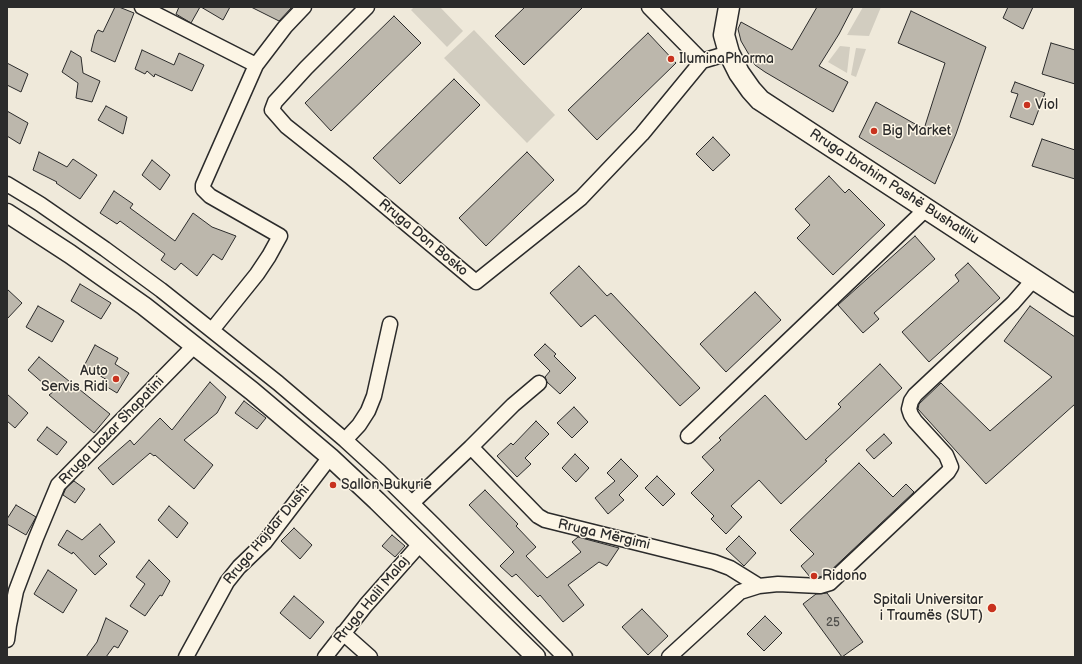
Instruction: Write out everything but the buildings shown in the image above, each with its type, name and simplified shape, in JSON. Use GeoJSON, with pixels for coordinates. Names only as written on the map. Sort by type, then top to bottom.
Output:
{"type":"FeatureCollection","features":[{"type":"Feature","properties":{"kind":"main road"},"geometry":{"type":"LineString","coordinates":[[729,7],[724,35],[729,53]]}},
{"type":"Feature","properties":{"kind":"main road","name":"Rruga Ibrahim Pashë Bushatlliu"},"geometry":{"type":"LineString","coordinates":[[729,53],[739,73],[760,100],[1075,306]]}},
{"type":"Feature","properties":{"kind":"street"},"geometry":{"type":"LineString","coordinates":[[142,7],[256,65]]}},
{"type":"Feature","properties":{"kind":"street"},"geometry":{"type":"LineString","coordinates":[[212,330],[257,274],[280,236],[210,196],[203,189],[203,185],[256,65],[285,28],[304,7]]}},
{"type":"Feature","properties":{"kind":"street","name":"Rruga Don Bosko"},"geometry":{"type":"LineString","coordinates":[[367,7],[306,68],[276,102],[272,110],[286,126],[349,176],[476,282],[546,224],[581,198],[642,134],[702,61]]}},
{"type":"Feature","properties":{"kind":"street"},"geometry":{"type":"LineString","coordinates":[[649,7],[702,61],[729,53]]}},
{"type":"Feature","properties":{"kind":"street"},"geometry":{"type":"LineString","coordinates":[[7,184],[40,204],[105,248],[278,383],[345,440],[412,503],[565,657]]}},
{"type":"Feature","properties":{"kind":"street"},"geometry":{"type":"LineString","coordinates":[[688,436],[926,209]]}},
{"type":"Feature","properties":{"kind":"street"},"geometry":{"type":"LineString","coordinates":[[7,213],[102,277],[195,345],[252,391],[330,458],[536,657]]}},
{"type":"Feature","properties":{"kind":"street"},"geometry":{"type":"LineString","coordinates":[[669,657],[732,598],[748,588],[778,584],[816,586],[830,583],[948,472],[950,467],[946,455],[911,415],[909,409],[911,401],[915,395],[1013,303],[1034,279]]}},
{"type":"Feature","properties":{"kind":"street"},"geometry":{"type":"LineString","coordinates":[[345,440],[360,425],[374,396],[390,324]]}},
{"type":"Feature","properties":{"kind":"street","name":"Rruga Llazar Shapatini"},"geometry":{"type":"LineString","coordinates":[[7,640],[16,591],[58,485],[195,345]]}},
{"type":"Feature","properties":{"kind":"street"},"geometry":{"type":"LineString","coordinates":[[412,503],[513,405],[539,383]]}},
{"type":"Feature","properties":{"kind":"street","name":"Rruga Mërgimi"},"geometry":{"type":"LineString","coordinates":[[471,447],[538,516],[544,520],[714,562],[730,568],[759,586]]}},
{"type":"Feature","properties":{"kind":"street","name":"Rruga Hajdar Dushi"},"geometry":{"type":"LineString","coordinates":[[186,657],[227,582],[239,567],[265,542],[330,458]]}},
{"type":"Feature","properties":{"kind":"street","name":"Rruga Halil Malaj"},"geometry":{"type":"LineString","coordinates":[[325,657],[343,633],[420,544]]}},
{"type":"Feature","properties":{"kind":"street"},"geometry":{"type":"LineString","coordinates":[[343,633],[370,657]]}},
{"type":"Feature","properties":{"kind":"shaded area"},"geometry":{"type":"Polygon","coordinates":[[[414,7],[440,7],[463,31],[447,47],[411,10],[414,7]]]}},
{"type":"Feature","properties":{"kind":"shaded area"},"geometry":{"type":"Polygon","coordinates":[[[863,7],[881,7],[869,36],[847,35],[863,7]]]}},
{"type":"Feature","properties":{"kind":"shaded area"},"geometry":{"type":"Polygon","coordinates":[[[474,30],[555,115],[527,143],[444,58],[474,30]]]}},
{"type":"Feature","properties":{"kind":"shaded area"},"geometry":{"type":"Polygon","coordinates":[[[840,46],[850,47],[847,73],[828,62],[840,46]]]}},
{"type":"Feature","properties":{"kind":"shaded area"},"geometry":{"type":"Polygon","coordinates":[[[856,48],[866,49],[856,77],[851,75],[856,48]]]}},
{"type":"Feature","properties":{"kind":"place","name":"IluminaPharma"},"geometry":{"type":"Point","coordinates":[671,59]}},
{"type":"Feature","properties":{"kind":"place","name":"Viol"},"geometry":{"type":"Point","coordinates":[1027,105]}},
{"type":"Feature","properties":{"kind":"place","name":"Big Market"},"geometry":{"type":"Point","coordinates":[874,131]}},
{"type":"Feature","properties":{"kind":"place","name":"Auto Servis Ridi"},"geometry":{"type":"Point","coordinates":[116,379]}},
{"type":"Feature","properties":{"kind":"place","name":"Sallon Bukurie"},"geometry":{"type":"Point","coordinates":[333,485]}},
{"type":"Feature","properties":{"kind":"place","name":"Ridono"},"geometry":{"type":"Point","coordinates":[814,576]}},
{"type":"Feature","properties":{"kind":"place","name":"Spitali Universitar i Traumës (SUT)"},"geometry":{"type":"Point","coordinates":[992,608]}}]}
